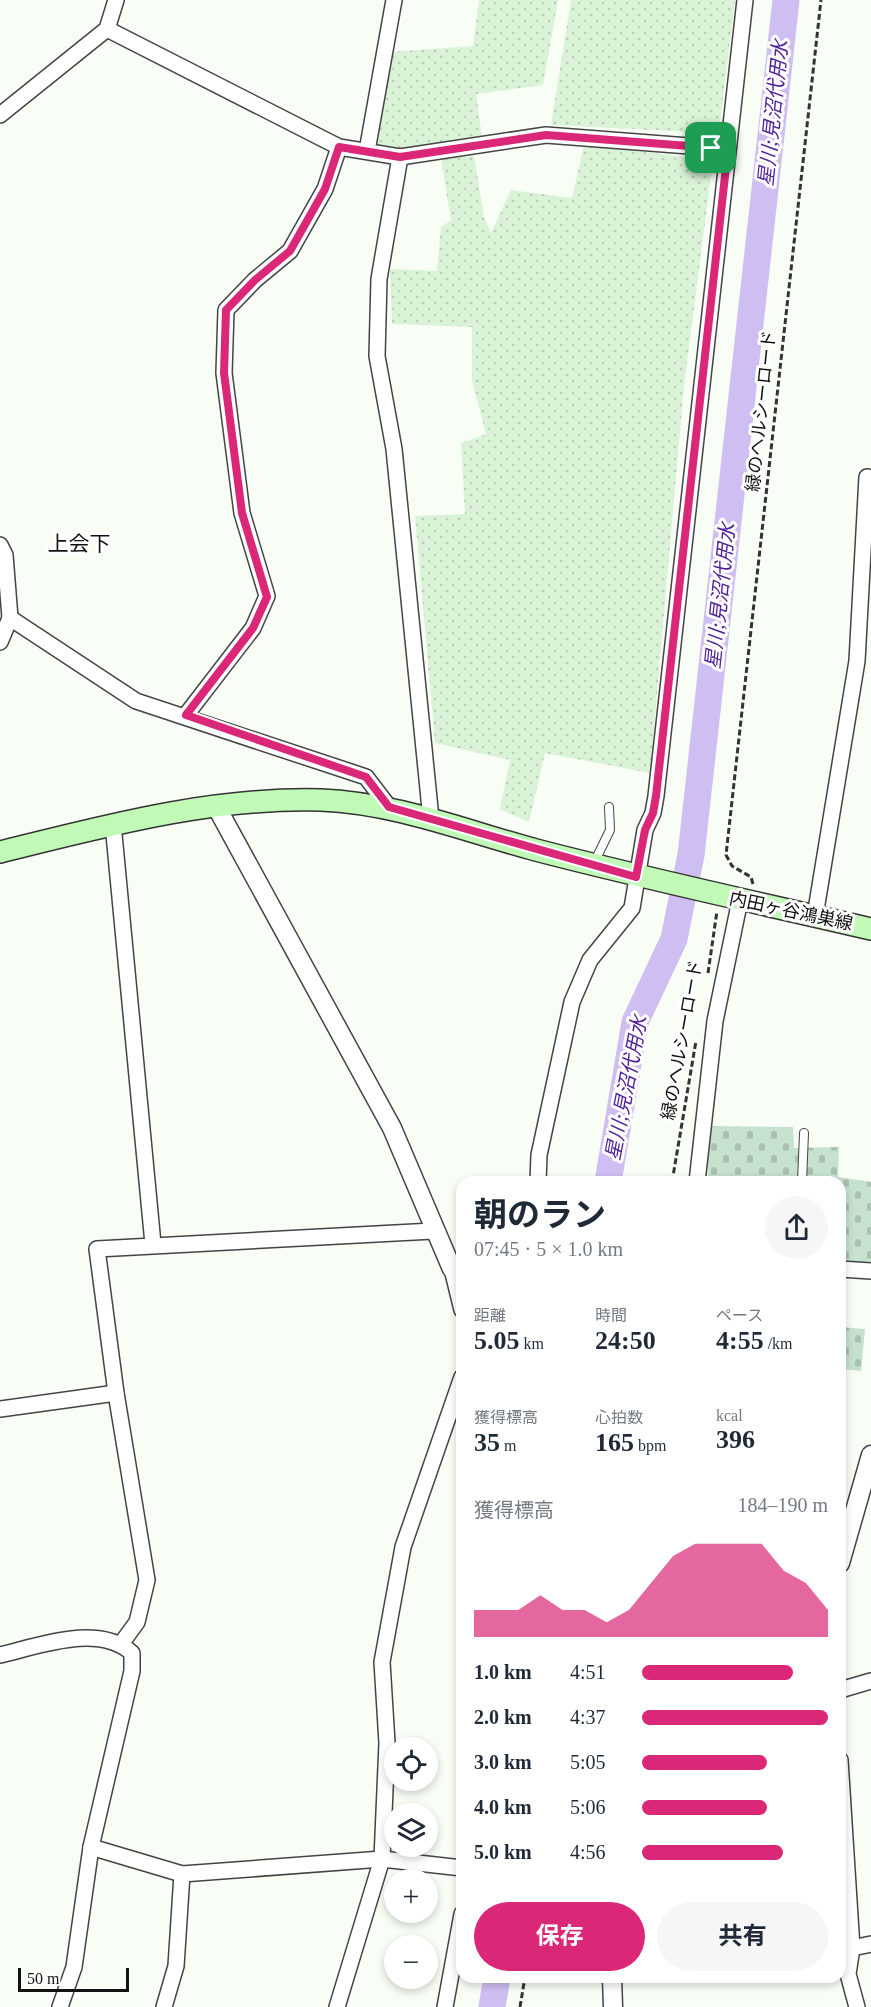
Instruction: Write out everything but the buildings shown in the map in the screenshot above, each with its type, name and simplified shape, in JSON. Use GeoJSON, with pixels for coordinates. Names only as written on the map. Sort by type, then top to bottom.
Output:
{"type":"FeatureCollection","features":[{"type":"Feature","properties":{"kind":"main road","name":"内田ヶ谷鴻巣線"},"geometry":{"type":"LineString","coordinates":[[0,852],[113,824],[216,806],[270,801],[322,800],[389,807],[636,877],[659,881],[715,900],[747,892],[815,916],[871,929]]}},
{"type":"Feature","properties":{"kind":"street"},"geometry":{"type":"LineString","coordinates":[[0,115],[107,29],[116,0]]}},
{"type":"Feature","properties":{"kind":"street"},"geometry":{"type":"LineString","coordinates":[[367,151],[394,0]]}},
{"type":"Feature","properties":{"kind":"street"},"geometry":{"type":"LineString","coordinates":[[538,1176],[539,1155],[572,1002],[587,965],[632,908],[637,890],[636,877],[645,830],[653,813],[656,796],[745,0]]}},
{"type":"Feature","properties":{"kind":"street"},"geometry":{"type":"LineString","coordinates":[[107,29],[339,147],[400,157],[546,135],[728,149]]}},
{"type":"Feature","properties":{"kind":"street"},"geometry":{"type":"LineString","coordinates":[[186,715],[253,628],[267,597],[242,513],[224,373],[226,310],[255,280],[290,251],[325,189],[339,147]]}},
{"type":"Feature","properties":{"kind":"street"},"geometry":{"type":"LineString","coordinates":[[400,157],[379,279],[377,356],[394,449],[431,819]]}},
{"type":"Feature","properties":{"kind":"street"},"geometry":{"type":"LineString","coordinates":[[815,916],[864,662],[867,477],[871,478]]}},
{"type":"Feature","properties":{"kind":"street"},"geometry":{"type":"LineString","coordinates":[[0,545],[5,555],[10,618],[0,642]]}},
{"type":"Feature","properties":{"kind":"street"},"geometry":{"type":"LineString","coordinates":[[10,618],[136,701],[186,715],[366,777],[389,807]]}},
{"type":"Feature","properties":{"kind":"street"},"geometry":{"type":"LineString","coordinates":[[216,806],[392,1128],[433,1231],[452,1269],[456,1285]]}},
{"type":"Feature","properties":{"kind":"street"},"geometry":{"type":"LineString","coordinates":[[113,824],[153,1244]]}},
{"type":"Feature","properties":{"kind":"street"},"geometry":{"type":"LineString","coordinates":[[698,1176],[715,1021],[747,892]]}},
{"type":"Feature","properties":{"kind":"street"},"geometry":{"type":"LineString","coordinates":[[122,1644],[137,1622],[147,1580],[116,1393],[97,1249],[153,1244],[433,1231]]}},
{"type":"Feature","properties":{"kind":"street"},"geometry":{"type":"LineString","coordinates":[[846,1269],[871,1271]]}},
{"type":"Feature","properties":{"kind":"street"},"geometry":{"type":"LineString","coordinates":[[0,1409],[116,1393]]}},
{"type":"Feature","properties":{"kind":"street"},"geometry":{"type":"LineString","coordinates":[[337,2007],[382,1859],[387,1743],[382,1662],[403,1547],[456,1394]]}},
{"type":"Feature","properties":{"kind":"street"},"geometry":{"type":"LineString","coordinates":[[846,1542],[871,1455]]}},
{"type":"Feature","properties":{"kind":"street"},"geometry":{"type":"LineString","coordinates":[[0,1655],[59,1642],[102,1638],[122,1644],[132,1653],[132,1671],[91,1847],[74,1967],[60,2007]]}},
{"type":"Feature","properties":{"kind":"street"},"geometry":{"type":"LineString","coordinates":[[846,1688],[871,1681]]}},
{"type":"Feature","properties":{"kind":"street"},"geometry":{"type":"LineString","coordinates":[[91,1847],[182,1874],[382,1859],[456,1867]]}},
{"type":"Feature","properties":{"kind":"street"},"geometry":{"type":"LineString","coordinates":[[164,2007],[176,1966],[182,1874]]}},
{"type":"Feature","properties":{"kind":"street"},"geometry":{"type":"LineString","coordinates":[[846,1936],[848,1974],[857,2007]]}},
{"type":"Feature","properties":{"kind":"street"},"geometry":{"type":"LineString","coordinates":[[847,1957],[871,1944]]}},
{"type":"Feature","properties":{"kind":"street"},"geometry":{"type":"LineString","coordinates":[[445,2007],[456,1947]]}},
{"type":"Feature","properties":{"kind":"street"},"geometry":{"type":"LineString","coordinates":[[612,1983],[613,2007]]}},
{"type":"Feature","properties":{"kind":"lane"},"geometry":{"type":"LineString","coordinates":[[593,864],[610,830],[609,807]]}},
{"type":"Feature","properties":{"kind":"lane"},"geometry":{"type":"LineString","coordinates":[[802,1176],[804,1132]]}},
{"type":"Feature","properties":{"kind":"path","name":"緑のヘルシーロード"},"geometry":{"type":"LineString","coordinates":[[747,892],[750,877],[732,866],[726,855],[820,0]]}},
{"type":"Feature","properties":{"kind":"path","name":"緑のヘルシーロード"},"geometry":{"type":"LineString","coordinates":[[707,982],[715,900]]}},
{"type":"Feature","properties":{"kind":"path","name":"緑のヘルシーロード"},"geometry":{"type":"LineString","coordinates":[[673,1176],[697,1036]]}},
{"type":"Feature","properties":{"kind":"path"},"geometry":{"type":"LineString","coordinates":[[520,2007],[524,1983]]}},
{"type":"Feature","properties":{"kind":"green space"},"geometry":{"type":"Polygon","coordinates":[[[479,0],[558,0],[543,85],[476,94],[482,137],[408,150],[377,145],[389,52],[473,46],[479,0]]]}},
{"type":"Feature","properties":{"kind":"green space"},"geometry":{"type":"Polygon","coordinates":[[[571,0],[735,0],[720,123],[712,133],[551,125],[571,0]]]}},
{"type":"Feature","properties":{"kind":"green space"},"geometry":{"type":"Polygon","coordinates":[[[584,145],[713,160],[684,386],[650,773],[545,753],[529,822],[500,809],[510,760],[435,743],[415,516],[465,514],[461,443],[486,434],[472,381],[472,327],[392,324],[390,269],[437,271],[441,227],[451,220],[441,159],[474,156],[484,217],[491,233],[511,190],[572,198],[584,145]]]}},
{"type":"Feature","properties":{"kind":"green space"},"geometry":{"type":"Polygon","coordinates":[[[709,1126],[793,1127],[794,1148],[839,1147],[838,1176],[708,1176],[709,1126]]]}},
{"type":"Feature","properties":{"kind":"green space"},"geometry":{"type":"Polygon","coordinates":[[[846,1178],[871,1182],[871,1263],[846,1261],[846,1178]]]}},
{"type":"Feature","properties":{"kind":"green space"},"geometry":{"type":"Polygon","coordinates":[[[846,1327],[865,1329],[861,1371],[846,1370],[846,1327]]]}},
{"type":"Feature","properties":{"kind":"waterway","name":"星川;見沼代用水"},"geometry":{"type":"LineString","coordinates":[[609,1176],[635,1022],[674,939],[691,855],[786,0]]}},
{"type":"Feature","properties":{"kind":"waterway","name":"星川;見沼代用水"},"geometry":{"type":"LineString","coordinates":[[492,2007],[496,1983]]}},
{"type":"Feature","properties":{"kind":"district","name":"上会下"},"geometry":{"type":"Point","coordinates":[79,544]}},
{"type":"Feature","properties":{"kind":"route"},"geometry":{"type":"LineString","coordinates":[[546,135],[711,148],[728,149],[700,417],[656,796],[653,813],[645,830],[636,877],[389,807],[366,777],[186,715],[253,628],[267,597],[242,513],[224,373],[226,310],[255,280],[290,251],[325,189],[339,147],[400,157],[546,135]]}}]}
